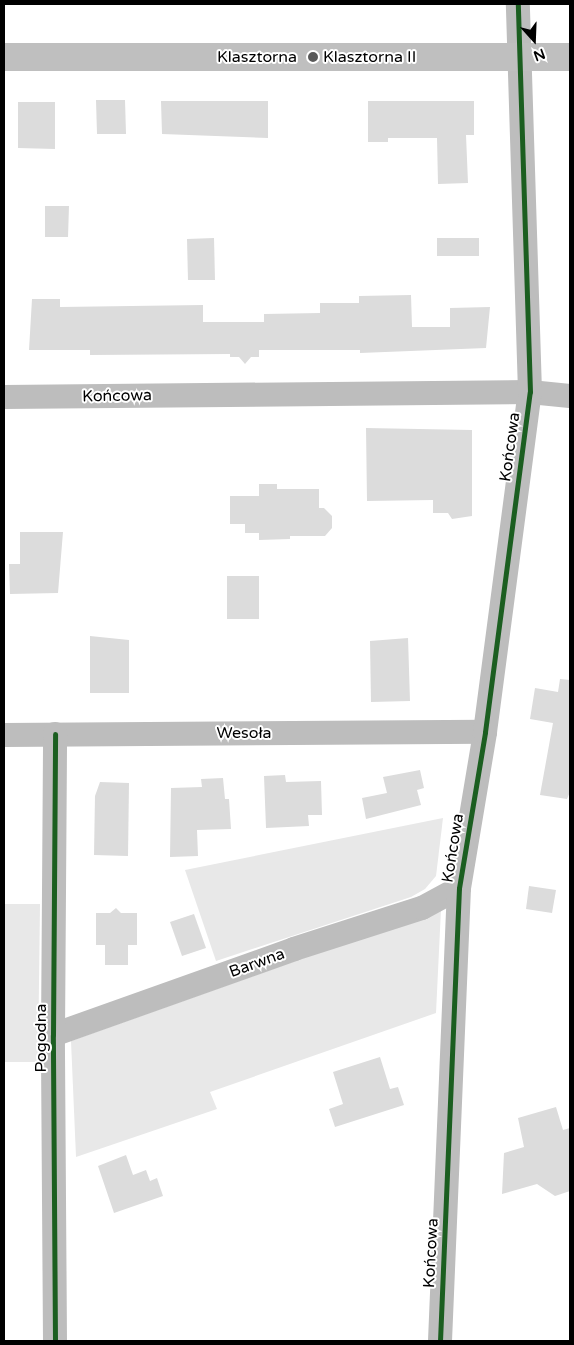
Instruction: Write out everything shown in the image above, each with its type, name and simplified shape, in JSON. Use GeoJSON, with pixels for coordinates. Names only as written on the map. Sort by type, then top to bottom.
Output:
{"type":"FeatureCollection","features":[{"type":"Feature","properties":{"kind":"street"},"geometry":{"type":"LineString","coordinates":[[518,4],[530,392]]}},
{"type":"Feature","properties":{"kind":"street","name":"Klasztorna"},"geometry":{"type":"LineString","coordinates":[[4,57],[570,57]]}},
{"type":"Feature","properties":{"kind":"street","name":"Końcowa"},"geometry":{"type":"LineString","coordinates":[[4,397],[530,392],[570,396]]}},
{"type":"Feature","properties":{"kind":"street","name":"Końcowa"},"geometry":{"type":"LineString","coordinates":[[440,1341],[459,888],[485,732],[530,392]]}},
{"type":"Feature","properties":{"kind":"street","name":"Wesoła"},"geometry":{"type":"LineString","coordinates":[[4,734],[485,732]]}},
{"type":"Feature","properties":{"kind":"street","name":"Pogodna"},"geometry":{"type":"LineString","coordinates":[[55,1341],[53,1035],[56,734]]}},
{"type":"Feature","properties":{"kind":"street","name":"Barwna"},"geometry":{"type":"LineString","coordinates":[[53,1035],[294,949],[422,908],[459,888]]}},
{"type":"Feature","properties":{"kind":"shaded area"},"geometry":{"type":"Polygon","coordinates":[[[443,818],[436,876],[425,889],[411,897],[216,961],[185,870],[443,818]]]}},
{"type":"Feature","properties":{"kind":"shaded area"},"geometry":{"type":"Polygon","coordinates":[[[4,904],[40,904],[38,1062],[4,1062],[4,904]]]}},
{"type":"Feature","properties":{"kind":"shaded area"},"geometry":{"type":"Polygon","coordinates":[[[441,909],[436,1013],[210,1092],[217,1109],[76,1157],[71,1041],[441,909]]]}},
{"type":"Feature","properties":{"kind":"building"},"geometry":{"type":"Polygon","coordinates":[[[96,100],[125,100],[126,134],[97,134],[96,100]]]}},
{"type":"Feature","properties":{"kind":"building"},"geometry":{"type":"Polygon","coordinates":[[[161,101],[268,101],[268,138],[162,134],[161,101]]]}},
{"type":"Feature","properties":{"kind":"building"},"geometry":{"type":"Polygon","coordinates":[[[368,101],[474,101],[474,135],[466,135],[468,183],[438,184],[437,138],[388,138],[388,142],[368,142],[368,101]]]}},
{"type":"Feature","properties":{"kind":"building"},"geometry":{"type":"Polygon","coordinates":[[[18,102],[55,102],[55,149],[18,148],[18,102]]]}},
{"type":"Feature","properties":{"kind":"building"},"geometry":{"type":"Polygon","coordinates":[[[45,206],[69,206],[68,237],[45,237],[45,206]]]}},
{"type":"Feature","properties":{"kind":"building"},"geometry":{"type":"Polygon","coordinates":[[[214,238],[215,280],[188,280],[187,239],[214,238]]]}},
{"type":"Feature","properties":{"kind":"building"},"geometry":{"type":"Polygon","coordinates":[[[437,238],[479,238],[479,256],[437,256],[437,238]]]}},
{"type":"Feature","properties":{"kind":"building"},"geometry":{"type":"Polygon","coordinates":[[[411,295],[412,327],[450,327],[450,308],[490,307],[486,348],[360,353],[360,350],[259,350],[259,357],[251,357],[245,364],[239,357],[230,357],[230,354],[90,355],[90,350],[29,350],[32,299],[60,299],[60,307],[203,305],[203,322],[264,322],[264,314],[320,313],[320,303],[359,303],[359,296],[411,295]]]}},
{"type":"Feature","properties":{"kind":"building"},"geometry":{"type":"Polygon","coordinates":[[[366,428],[472,430],[472,516],[452,519],[448,513],[433,513],[433,500],[367,501],[366,428]]]}},
{"type":"Feature","properties":{"kind":"building"},"geometry":{"type":"Polygon","coordinates":[[[259,484],[277,484],[277,489],[319,489],[319,508],[324,508],[332,516],[332,528],[325,536],[290,536],[290,539],[259,540],[259,533],[245,533],[245,524],[230,524],[230,496],[259,496],[259,484]]]}},
{"type":"Feature","properties":{"kind":"building"},"geometry":{"type":"Polygon","coordinates":[[[20,532],[63,532],[58,593],[10,594],[9,564],[20,564],[20,532]]]}},
{"type":"Feature","properties":{"kind":"building"},"geometry":{"type":"Polygon","coordinates":[[[227,576],[259,576],[259,619],[227,619],[227,576]]]}},
{"type":"Feature","properties":{"kind":"building"},"geometry":{"type":"Polygon","coordinates":[[[90,636],[129,640],[129,693],[90,693],[90,636]]]}},
{"type":"Feature","properties":{"kind":"building"},"geometry":{"type":"Polygon","coordinates":[[[408,638],[410,701],[371,702],[370,641],[408,638]]]}},
{"type":"Feature","properties":{"kind":"building"},"geometry":{"type":"Polygon","coordinates":[[[560,679],[570,680],[570,792],[567,799],[540,795],[553,723],[530,719],[535,688],[558,692],[560,679]]]}},
{"type":"Feature","properties":{"kind":"building"},"geometry":{"type":"Polygon","coordinates":[[[420,770],[424,788],[417,790],[421,805],[366,819],[362,798],[387,793],[383,777],[420,770]]]}},
{"type":"Feature","properties":{"kind":"building"},"geometry":{"type":"Polygon","coordinates":[[[285,775],[286,782],[321,781],[322,815],[308,815],[309,826],[266,828],[264,776],[285,775]]]}},
{"type":"Feature","properties":{"kind":"building"},"geometry":{"type":"Polygon","coordinates":[[[223,778],[225,799],[229,799],[231,829],[197,830],[198,856],[170,857],[171,788],[202,787],[201,779],[223,778]]]}},
{"type":"Feature","properties":{"kind":"building"},"geometry":{"type":"Polygon","coordinates":[[[100,782],[129,783],[128,856],[94,855],[95,796],[100,782]]]}},
{"type":"Feature","properties":{"kind":"building"},"geometry":{"type":"Polygon","coordinates":[[[529,886],[556,890],[552,913],[526,909],[529,886]]]}},
{"type":"Feature","properties":{"kind":"building"},"geometry":{"type":"Polygon","coordinates":[[[116,908],[121,913],[137,913],[137,945],[128,945],[128,965],[105,965],[105,945],[96,945],[96,913],[110,913],[116,908]]]}},
{"type":"Feature","properties":{"kind":"building"},"geometry":{"type":"Polygon","coordinates":[[[194,914],[206,948],[182,956],[170,922],[194,914]]]}},
{"type":"Feature","properties":{"kind":"building"},"geometry":{"type":"Polygon","coordinates":[[[380,1057],[390,1089],[398,1087],[404,1105],[335,1127],[329,1109],[343,1104],[333,1072],[380,1057]]]}},
{"type":"Feature","properties":{"kind":"building"},"geometry":{"type":"Polygon","coordinates":[[[556,1107],[563,1130],[570,1128],[570,1191],[555,1196],[537,1184],[502,1194],[504,1153],[524,1147],[518,1118],[556,1107]]]}},
{"type":"Feature","properties":{"kind":"building"},"geometry":{"type":"Polygon","coordinates":[[[126,1155],[133,1175],[146,1170],[150,1181],[157,1178],[163,1196],[114,1213],[98,1166],[126,1155]]]}},
{"type":"Feature","properties":{"kind":"cycle path"},"geometry":{"type":"LineString","coordinates":[[440,1341],[459,888],[485,732],[530,392],[518,4]]}},
{"type":"Feature","properties":{"kind":"cycle path"},"geometry":{"type":"LineString","coordinates":[[55,734],[53,1035],[55,1341]]}},
{"type":"Feature","properties":{"kind":"place","name":"Klasztorna II"},"geometry":{"type":"Point","coordinates":[313,57]}}]}
